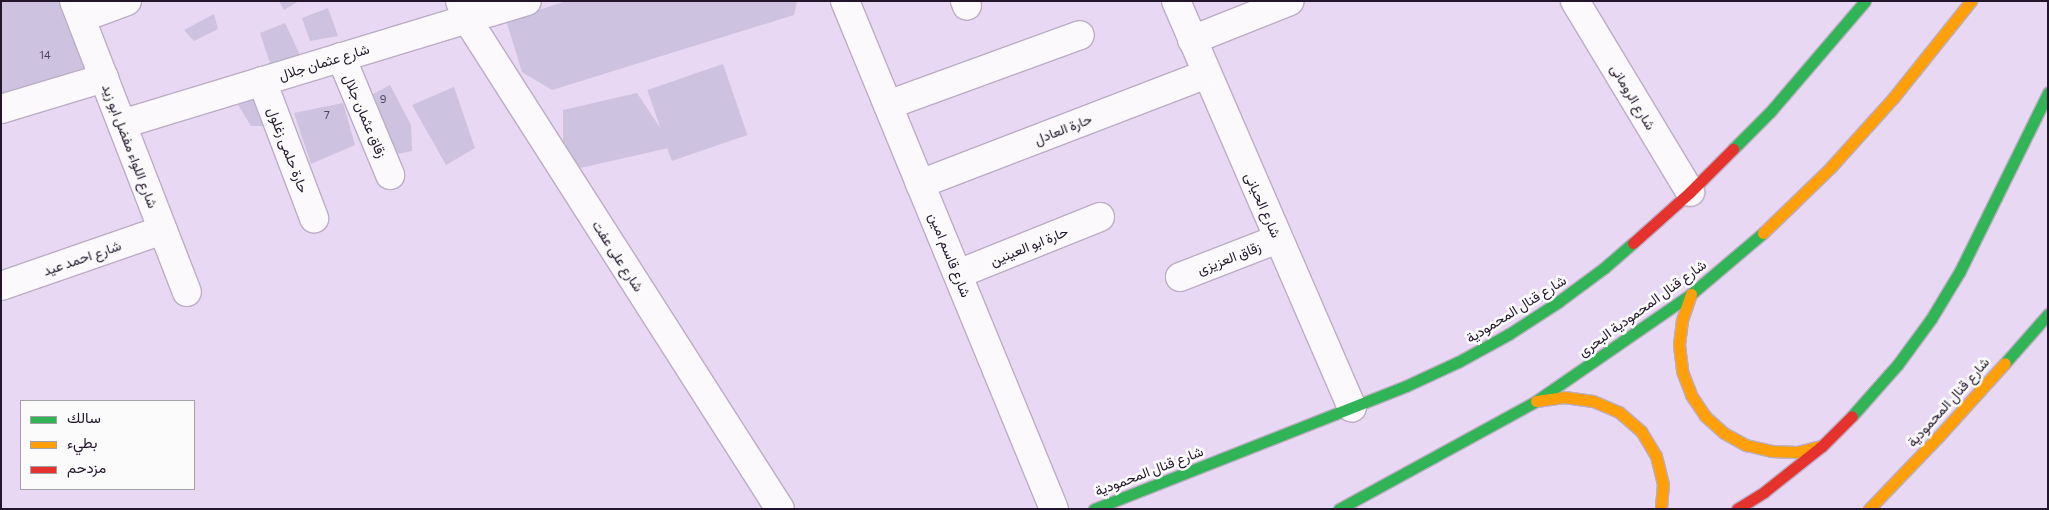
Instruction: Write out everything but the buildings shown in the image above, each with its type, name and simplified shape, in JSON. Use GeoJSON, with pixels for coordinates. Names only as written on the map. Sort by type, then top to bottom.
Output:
{"type":"FeatureCollection","features":[{"type":"Feature","properties":{"kind":"main road","name":"شارع قنال المحمودية"},"geometry":{"type":"LineString","coordinates":[[1094,509],[1352,408],[1458,362],[1509,334],[1604,268],[1690,192],[1770,112],[1865,1]]}},
{"type":"Feature","properties":{"kind":"main road","name":"شارع قنال المحمودية البحرى"},"geometry":{"type":"LineString","coordinates":[[1339,509],[1536,401],[1691,294],[1762,234],[1831,167],[1894,96],[1971,1]]}},
{"type":"Feature","properties":{"kind":"main road"},"geometry":{"type":"LineString","coordinates":[[1737,509],[1764,492],[1822,446],[1868,400],[1898,364],[1931,319],[1981,231],[2048,93]]}},
{"type":"Feature","properties":{"kind":"main road"},"geometry":{"type":"LineString","coordinates":[[1691,294],[1682,320],[1679,345],[1682,371],[1691,395],[1705,416],[1724,433],[1746,445],[1771,451],[1797,452],[1822,446]]}},
{"type":"Feature","properties":{"kind":"main road","name":"شارع قنال المحمودية"},"geometry":{"type":"LineString","coordinates":[[1869,509],[1939,436],[2048,314]]}},
{"type":"Feature","properties":{"kind":"main road"},"geometry":{"type":"LineString","coordinates":[[1536,401],[1564,397],[1593,401],[1619,412],[1641,431],[1656,456],[1663,484],[1661,509]]}},
{"type":"Feature","properties":{"kind":"street"},"geometry":{"type":"LineString","coordinates":[[77,10],[127,1]]}},
{"type":"Feature","properties":{"kind":"street","name":"شارع عثمان جلال"},"geometry":{"type":"LineString","coordinates":[[122,124],[341,57],[464,10],[527,1]]}},
{"type":"Feature","properties":{"kind":"street","name":"شارع قاسم امين"},"geometry":{"type":"LineString","coordinates":[[845,1],[1054,509]]}},
{"type":"Feature","properties":{"kind":"street","name":"شارع الحيانى"},"geometry":{"type":"LineString","coordinates":[[1176,1],[1352,408]]}},
{"type":"Feature","properties":{"kind":"street"},"geometry":{"type":"LineString","coordinates":[[1192,40],[1290,1]]}},
{"type":"Feature","properties":{"kind":"street","name":"شارع الرومانى"},"geometry":{"type":"LineString","coordinates":[[1576,1],[1690,192]]}},
{"type":"Feature","properties":{"kind":"street","name":"شارع اللواء مفضل ابو زيد"},"geometry":{"type":"LineString","coordinates":[[77,10],[187,292]]}},
{"type":"Feature","properties":{"kind":"street","name":"شارع على عفت"},"geometry":{"type":"LineString","coordinates":[[464,10],[780,509]]}},
{"type":"Feature","properties":{"kind":"street"},"geometry":{"type":"LineString","coordinates":[[888,105],[1080,35]]}},
{"type":"Feature","properties":{"kind":"street","name":"زقاق عثمان جلال"},"geometry":{"type":"LineString","coordinates":[[341,57],[390,175]]}},
{"type":"Feature","properties":{"kind":"street","name":"حارة العادل"},"geometry":{"type":"LineString","coordinates":[[920,184],[1206,74]]}},
{"type":"Feature","properties":{"kind":"street"},"geometry":{"type":"LineString","coordinates":[[1,109],[104,78]]}},
{"type":"Feature","properties":{"kind":"street","name":"حارة حلمى زغلول"},"geometry":{"type":"LineString","coordinates":[[262,81],[314,218]]}},
{"type":"Feature","properties":{"kind":"street","name":"حارة ابو العينين"},"geometry":{"type":"LineString","coordinates":[[958,274],[1100,217]]}},
{"type":"Feature","properties":{"kind":"street","name":"شارع احمد عيد"},"geometry":{"type":"LineString","coordinates":[[1,286],[163,230]]}},
{"type":"Feature","properties":{"kind":"street","name":"زقاق العزيزى"},"geometry":{"type":"LineString","coordinates":[[1180,277],[1278,240]]}},
{"type":"Feature","properties":{"kind":"traffic: fast"},"geometry":{"type":"LineString","coordinates":[[1733,149],[1770,112],[1865,1]]}},
{"type":"Feature","properties":{"kind":"traffic: fast"},"geometry":{"type":"LineString","coordinates":[[1852,416],[1898,364],[1931,319],[1960,271],[2048,93]]}},
{"type":"Feature","properties":{"kind":"traffic: fast"},"geometry":{"type":"LineString","coordinates":[[1339,509],[1536,401],[1691,294],[1763,233]]}},
{"type":"Feature","properties":{"kind":"traffic: fast"},"geometry":{"type":"LineString","coordinates":[[1094,509],[1406,386],[1458,362],[1509,334],[1558,302],[1604,268],[1633,243]]}},
{"type":"Feature","properties":{"kind":"traffic: fast"},"geometry":{"type":"LineString","coordinates":[[2005,363],[2048,314]]}},
{"type":"Feature","properties":{"kind":"traffic: slow"},"geometry":{"type":"LineString","coordinates":[[1763,233],[1831,167],[1894,97],[1971,1]]}},
{"type":"Feature","properties":{"kind":"traffic: slow"},"geometry":{"type":"LineString","coordinates":[[1691,294],[1682,320],[1679,345],[1682,371],[1691,395],[1705,416],[1724,433],[1746,445],[1771,451],[1797,452],[1821,446]]}},
{"type":"Feature","properties":{"kind":"traffic: slow"},"geometry":{"type":"LineString","coordinates":[[1869,509],[2005,363]]}},
{"type":"Feature","properties":{"kind":"traffic: slow"},"geometry":{"type":"LineString","coordinates":[[1536,401],[1564,397],[1593,401],[1619,412],[1641,431],[1656,456],[1663,484],[1661,509]]}},
{"type":"Feature","properties":{"kind":"traffic: jam"},"geometry":{"type":"LineString","coordinates":[[1633,243],[1690,192],[1733,149]]}},
{"type":"Feature","properties":{"kind":"traffic: jam"},"geometry":{"type":"LineString","coordinates":[[1737,509],[1764,492],[1822,446],[1852,416]]}}]}
